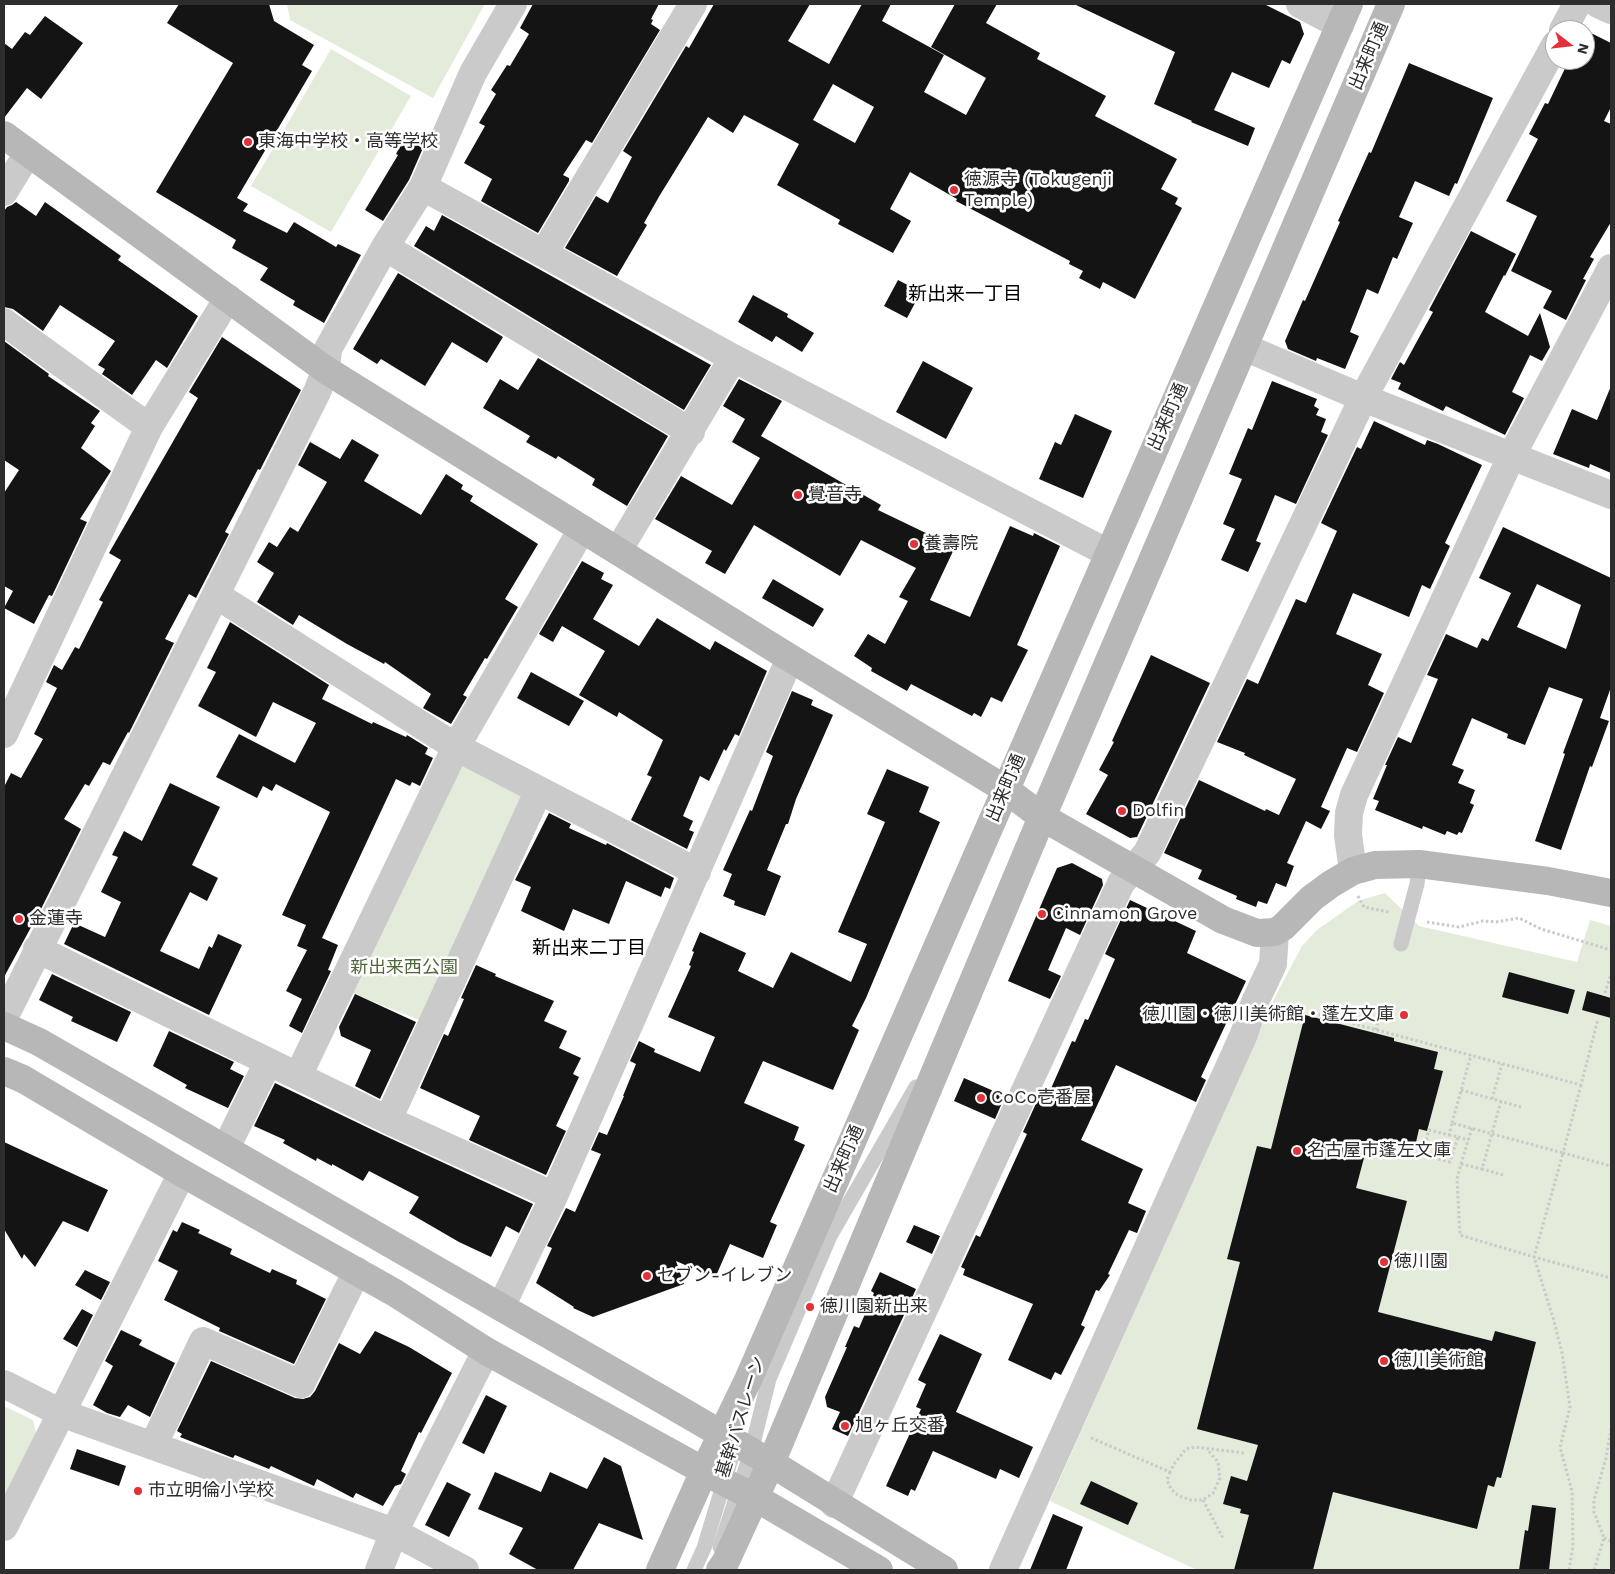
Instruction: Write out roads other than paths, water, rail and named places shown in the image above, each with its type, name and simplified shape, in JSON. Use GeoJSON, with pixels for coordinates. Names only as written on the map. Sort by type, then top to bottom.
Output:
{"type":"FeatureCollection","features":[{"type":"Feature","properties":{"kind":"street"},"geometry":{"type":"LineString","coordinates":[[4,1018],[317,392],[326,370],[328,349],[385,247],[423,187],[473,73],[513,4]]}},
{"type":"Feature","properties":{"kind":"street"},"geometry":{"type":"LineString","coordinates":[[544,254],[693,4]]}},
{"type":"Feature","properties":{"kind":"street"},"geometry":{"type":"LineString","coordinates":[[1300,4],[1344,15]]}},
{"type":"Feature","properties":{"kind":"street","name":"出来町通"},"geometry":{"type":"LineString","coordinates":[[660,1570],[730,1485],[745,1448],[959,1015],[1391,4]]}},
{"type":"Feature","properties":{"kind":"street"},"geometry":{"type":"LineString","coordinates":[[1568,20],[1577,4]]}},
{"type":"Feature","properties":{"kind":"street"},"geometry":{"type":"LineString","coordinates":[[1598,4],[1611,10]]}},
{"type":"Feature","properties":{"kind":"street","name":"出来町通"},"geometry":{"type":"LineString","coordinates":[[720,1570],[725,1563],[730,1485],[745,1448],[748,1380],[1344,15]]}},
{"type":"Feature","properties":{"kind":"street"},"geometry":{"type":"LineString","coordinates":[[834,1504],[1121,883],[1147,853],[1363,398],[1545,62]]}},
{"type":"Feature","properties":{"kind":"street"},"geometry":{"type":"LineString","coordinates":[[4,135],[326,370],[1005,789],[1042,817],[1223,920],[1257,933],[1275,932],[1283,927],[1312,898],[1331,884],[1355,882],[1375,865],[1419,864],[1548,881],[1611,893]]}},
{"type":"Feature","properties":{"kind":"street"},"geometry":{"type":"LineString","coordinates":[[4,192],[28,153]]}},
{"type":"Feature","properties":{"kind":"street"},"geometry":{"type":"LineString","coordinates":[[423,187],[733,358],[1108,553]]}},
{"type":"Feature","properties":{"kind":"street"},"geometry":{"type":"LineString","coordinates":[[385,247],[690,432]]}},
{"type":"Feature","properties":{"kind":"street"},"geometry":{"type":"LineString","coordinates":[[1355,882],[1348,835],[1348,813],[1354,795],[1511,457],[1611,268]]}},
{"type":"Feature","properties":{"kind":"street"},"geometry":{"type":"LineString","coordinates":[[4,734],[149,427],[228,298]]}},
{"type":"Feature","properties":{"kind":"street"},"geometry":{"type":"LineString","coordinates":[[4,322],[149,427]]}},
{"type":"Feature","properties":{"kind":"street"},"geometry":{"type":"LineString","coordinates":[[1244,348],[1363,398],[1611,495]]}},
{"type":"Feature","properties":{"kind":"street"},"geometry":{"type":"LineString","coordinates":[[618,551],[733,358]]}},
{"type":"Feature","properties":{"kind":"street"},"geometry":{"type":"LineString","coordinates":[[298,1076],[456,747],[582,529]]}},
{"type":"Feature","properties":{"kind":"street"},"geometry":{"type":"LineString","coordinates":[[216,595],[456,747],[696,872]]}},
{"type":"Feature","properties":{"kind":"street"},"geometry":{"type":"LineString","coordinates":[[501,1307],[554,1196],[790,658]]}},
{"type":"Feature","properties":{"kind":"street"},"geometry":{"type":"LineString","coordinates":[[388,1120],[539,790]]}},
{"type":"Feature","properties":{"kind":"street"},"geometry":{"type":"LineString","coordinates":[[1003,1570],[1244,1034],[1255,1002],[1273,964],[1275,932]]}},
{"type":"Feature","properties":{"kind":"street"},"geometry":{"type":"LineString","coordinates":[[37,949],[388,1120],[554,1196]]}},
{"type":"Feature","properties":{"kind":"street"},"geometry":{"type":"LineString","coordinates":[[4,1026],[39,1042],[226,1148],[745,1448],[944,1570]]}},
{"type":"Feature","properties":{"kind":"street"},"geometry":{"type":"LineString","coordinates":[[226,1148],[268,1062]]}},
{"type":"Feature","properties":{"kind":"street"},"geometry":{"type":"LineString","coordinates":[[4,1071],[23,1079],[182,1173],[395,1293],[486,1351],[730,1485],[879,1570]]}},
{"type":"Feature","properties":{"kind":"street"},"geometry":{"type":"LineString","coordinates":[[4,1527],[182,1173]]}},
{"type":"Feature","properties":{"kind":"street"},"geometry":{"type":"LineString","coordinates":[[153,1446],[203,1341],[302,1384],[357,1271]]}},
{"type":"Feature","properties":{"kind":"street"},"geometry":{"type":"LineString","coordinates":[[379,1570],[394,1532],[486,1351]]}},
{"type":"Feature","properties":{"kind":"street"},"geometry":{"type":"LineString","coordinates":[[4,1384],[61,1413],[394,1532],[465,1570]]}},
{"type":"Feature","properties":{"kind":"lane"},"geometry":{"type":"LineString","coordinates":[[1401,944],[1417,884],[1419,864]]}},
{"type":"Feature","properties":{"kind":"lane","name":"基幹バスレーン"},"geometry":{"type":"LineString","coordinates":[[694,1570],[730,1485]]}},
{"type":"Feature","properties":{"kind":"lane","name":"基幹バスレーン"},"geometry":{"type":"LineString","coordinates":[[713,1570],[730,1485]]}},
{"type":"Feature","properties":{"kind":"place","name":"東海中学校・高等学校"},"geometry":{"type":"Point","coordinates":[248,142]}},
{"type":"Feature","properties":{"kind":"place","name":"徳源寺 (Tokugenji Temple)"},"geometry":{"type":"Point","coordinates":[954,190]}},
{"type":"Feature","properties":{"kind":"place","name":"覺音寺"},"geometry":{"type":"Point","coordinates":[798,495]}},
{"type":"Feature","properties":{"kind":"place","name":"養壽院"},"geometry":{"type":"Point","coordinates":[914,544]}},
{"type":"Feature","properties":{"kind":"place","name":"Dolfin"},"geometry":{"type":"Point","coordinates":[1122,811]}},
{"type":"Feature","properties":{"kind":"place","name":"Cinnamon Grove"},"geometry":{"type":"Point","coordinates":[1042,914]}},
{"type":"Feature","properties":{"kind":"place","name":"金蓮寺"},"geometry":{"type":"Point","coordinates":[19,919]}},
{"type":"Feature","properties":{"kind":"place","name":"徳川園・徳川美術館・蓬左文庫"},"geometry":{"type":"Point","coordinates":[1404,1015]}},
{"type":"Feature","properties":{"kind":"place","name":"CoCo壱番屋"},"geometry":{"type":"Point","coordinates":[981,1098]}},
{"type":"Feature","properties":{"kind":"place","name":"名古屋市蓬左文庫"},"geometry":{"type":"Point","coordinates":[1297,1151]}},
{"type":"Feature","properties":{"kind":"place","name":"徳川園"},"geometry":{"type":"Point","coordinates":[1384,1262]}},
{"type":"Feature","properties":{"kind":"place","name":"セブン-イレブン"},"geometry":{"type":"Point","coordinates":[647,1276]}},
{"type":"Feature","properties":{"kind":"place","name":"徳川園新出来"},"geometry":{"type":"Point","coordinates":[810,1307]}},
{"type":"Feature","properties":{"kind":"place","name":"徳川美術館"},"geometry":{"type":"Point","coordinates":[1384,1361]}},
{"type":"Feature","properties":{"kind":"place","name":"旭ヶ丘交番"},"geometry":{"type":"Point","coordinates":[845,1426]}},
{"type":"Feature","properties":{"kind":"place","name":"市立明倫小学校"},"geometry":{"type":"Point","coordinates":[138,1491]}},
{"type":"Feature","properties":{"kind":"district","name":"新出来一丁目"},"geometry":{"type":"Point","coordinates":[965,294]}},
{"type":"Feature","properties":{"kind":"district","name":"新出来二丁目"},"geometry":{"type":"Point","coordinates":[589,948]}},
{"type":"Feature","properties":{"kind":"park label","name":"新出来西公園"},"geometry":{"type":"Point","coordinates":[404,968]}}]}
